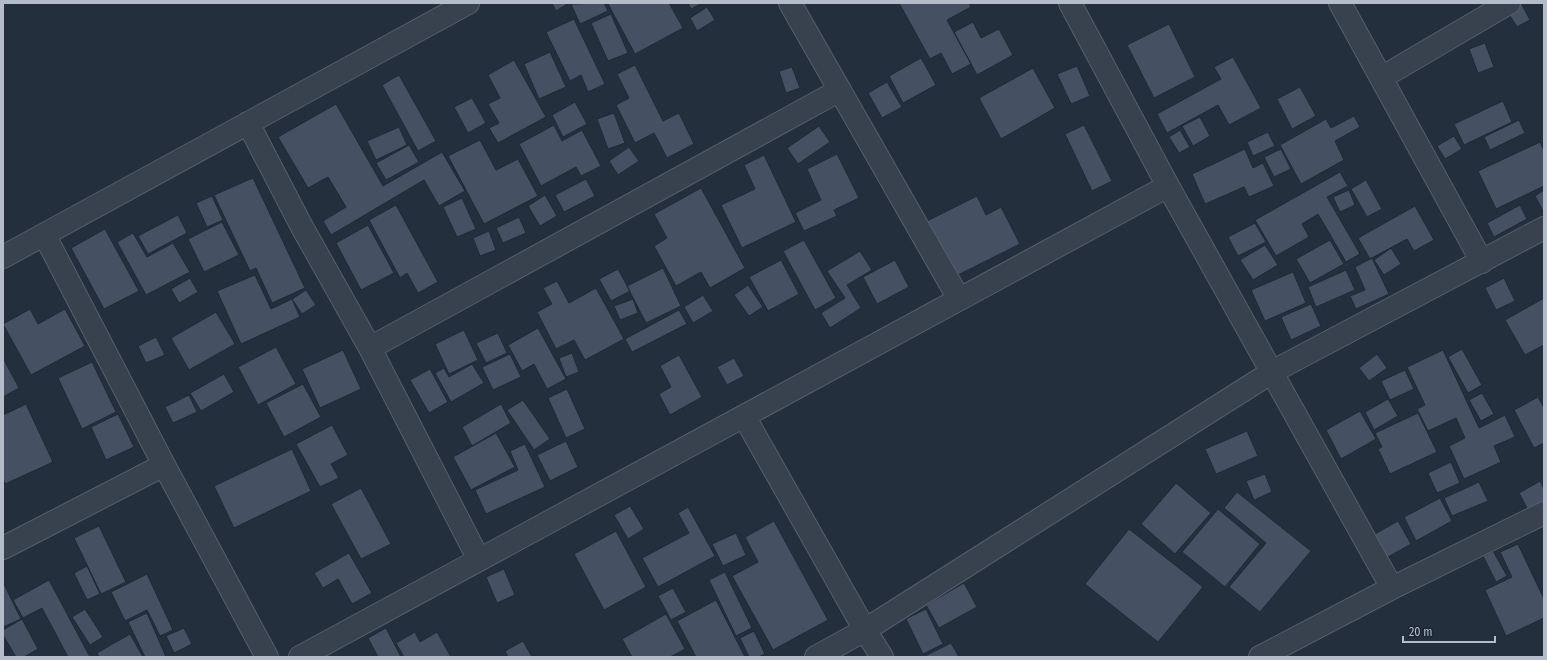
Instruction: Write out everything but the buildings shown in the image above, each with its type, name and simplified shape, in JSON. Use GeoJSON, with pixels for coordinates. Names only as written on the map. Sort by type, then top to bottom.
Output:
{"type":"FeatureCollection","features":[{"type":"Feature","properties":{"kind":"street"},"geometry":{"type":"LineString","coordinates":[[3,257],[45,236],[248,123],[350,69],[442,9],[468,3]]}},
{"type":"Feature","properties":{"kind":"street"},"geometry":{"type":"LineString","coordinates":[[790,3],[959,299]]}},
{"type":"Feature","properties":{"kind":"street"},"geometry":{"type":"LineString","coordinates":[[1070,3],[1168,186],[1392,588]]}},
{"type":"Feature","properties":{"kind":"street"},"geometry":{"type":"LineString","coordinates":[[1340,3],[1482,262]]}},
{"type":"Feature","properties":{"kind":"street"},"geometry":{"type":"LineString","coordinates":[[1381,78],[1509,3]]}},
{"type":"Feature","properties":{"kind":"street"},"geometry":{"type":"LineString","coordinates":[[370,348],[840,90]]}},
{"type":"Feature","properties":{"kind":"street"},"geometry":{"type":"LineString","coordinates":[[248,123],[370,348],[479,560]]}},
{"type":"Feature","properties":{"kind":"street"},"geometry":{"type":"LineString","coordinates":[[300,657],[1168,186]]}},
{"type":"Feature","properties":{"kind":"street"},"geometry":{"type":"LineString","coordinates":[[816,657],[865,630],[1272,372],[1544,228]]}},
{"type":"Feature","properties":{"kind":"street"},"geometry":{"type":"LineString","coordinates":[[45,236],[164,465],[267,657]]}},
{"type":"Feature","properties":{"kind":"street"},"geometry":{"type":"LineString","coordinates":[[744,416],[865,630],[882,657]]}},
{"type":"Feature","properties":{"kind":"street"},"geometry":{"type":"LineString","coordinates":[[3,548],[164,465]]}},
{"type":"Feature","properties":{"kind":"street"},"geometry":{"type":"LineString","coordinates":[[1260,657],[1392,588],[1544,513]]}}]}
